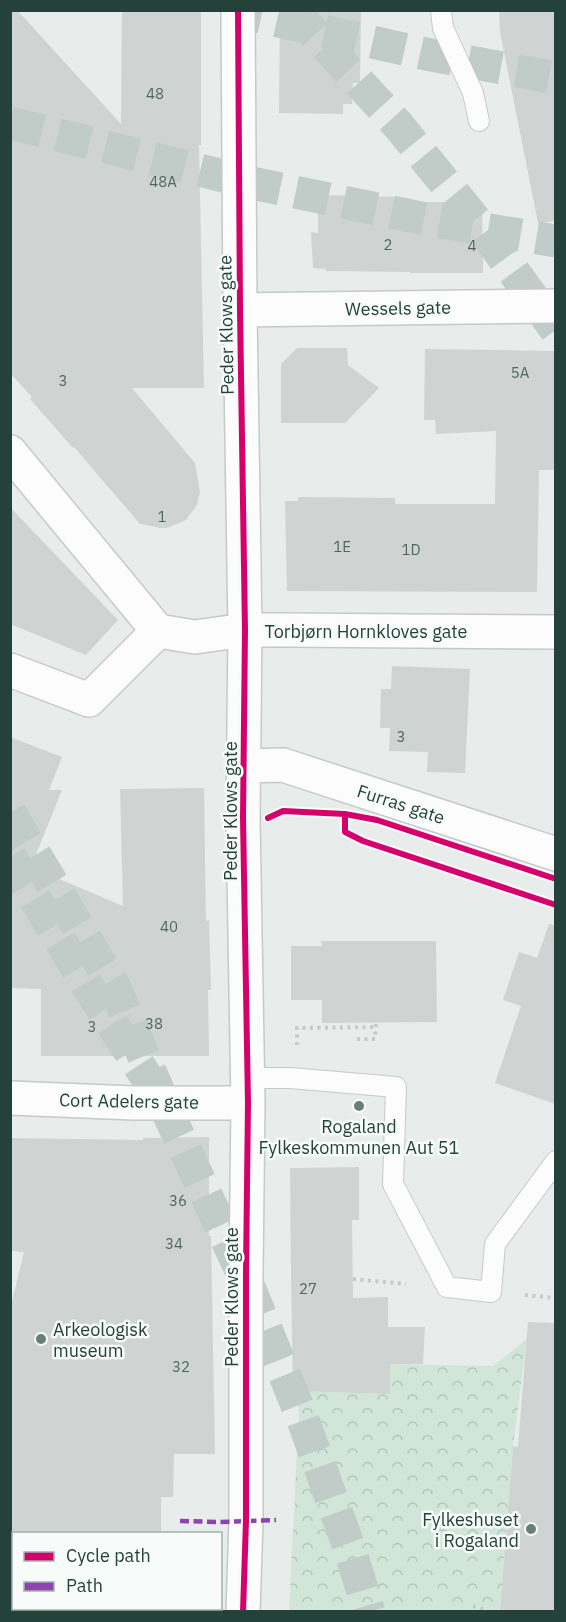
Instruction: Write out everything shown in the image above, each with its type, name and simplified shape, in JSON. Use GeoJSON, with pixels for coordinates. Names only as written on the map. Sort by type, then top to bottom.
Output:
{"type":"FeatureCollection","features":[{"type":"Feature","properties":{"kind":"street","name":"Peder Klows gate"},"geometry":{"type":"LineString","coordinates":[[236,1598],[246,1520],[247,1091],[243,818],[246,630],[240,310],[238,10]]}},
{"type":"Feature","properties":{"kind":"street","name":"Wessels gate"},"geometry":{"type":"LineString","coordinates":[[240,310],[555,306]]}},
{"type":"Feature","properties":{"kind":"street"},"geometry":{"type":"LineString","coordinates":[[10,452],[158,631],[89,700],[10,670]]}},
{"type":"Feature","properties":{"kind":"street","name":"Torbjørn Hornkloves gate"},"geometry":{"type":"LineString","coordinates":[[158,631],[195,637],[246,630],[555,632]]}},
{"type":"Feature","properties":{"kind":"street","name":"Furras gate"},"geometry":{"type":"LineString","coordinates":[[245,766],[283,765],[555,855]]}},
{"type":"Feature","properties":{"kind":"street","name":"Cort Adelers gate"},"geometry":{"type":"LineString","coordinates":[[10,1098],[134,1103],[247,1091]]}},
{"type":"Feature","properties":{"kind":"lane"},"geometry":{"type":"LineString","coordinates":[[441,10],[443,28],[473,93],[479,122]]}},
{"type":"Feature","properties":{"kind":"lane"},"geometry":{"type":"LineString","coordinates":[[247,1091],[298,1079],[396,1086],[393,1184],[447,1287],[491,1292],[495,1244],[555,1161]]}},
{"type":"Feature","properties":{"kind":"path"},"geometry":{"type":"LineString","coordinates":[[298,1079],[297,1028],[376,1025],[375,1039],[357,1039]]}},
{"type":"Feature","properties":{"kind":"path"},"geometry":{"type":"LineString","coordinates":[[353,1279],[447,1287]]}},
{"type":"Feature","properties":{"kind":"path"},"geometry":{"type":"LineString","coordinates":[[473,1606],[487,1611]]}},
{"type":"Feature","properties":{"kind":"green space"},"geometry":{"type":"Polygon","coordinates":[[[527,1339],[513,1446],[500,1611],[289,1612],[299,1410],[293,1391],[390,1394],[390,1364],[493,1366],[527,1339]]]}},
{"type":"Feature","properties":{"kind":"building"},"geometry":{"type":"Polygon","coordinates":[[[10,10],[17,10],[121,124],[122,10],[201,10],[201,145],[199,145],[204,388],[132,388],[195,463],[200,492],[197,505],[186,520],[167,528],[140,524],[30,399],[32,397],[10,373],[10,10]]]}},
{"type":"Feature","properties":{"kind":"building"},"geometry":{"type":"Polygon","coordinates":[[[280,10],[361,10],[360,83],[353,83],[352,104],[343,104],[343,114],[279,113],[280,10]]]}},
{"type":"Feature","properties":{"kind":"building"},"geometry":{"type":"Polygon","coordinates":[[[499,10],[555,10],[555,221],[538,223],[500,32],[499,10]]]}},
{"type":"Feature","properties":{"kind":"building"},"geometry":{"type":"Polygon","coordinates":[[[327,195],[399,197],[399,202],[482,202],[483,273],[326,271],[326,269],[313,268],[311,232],[318,233],[318,201],[327,201],[327,195]]]}},
{"type":"Feature","properties":{"kind":"building"},"geometry":{"type":"Polygon","coordinates":[[[297,348],[347,348],[348,365],[379,388],[345,423],[281,423],[281,364],[297,348]]]}},
{"type":"Feature","properties":{"kind":"building"},"geometry":{"type":"Polygon","coordinates":[[[425,349],[555,351],[555,470],[539,470],[537,592],[287,591],[285,501],[298,501],[298,497],[395,498],[395,504],[495,504],[496,431],[436,434],[435,420],[424,420],[425,349]]]}},
{"type":"Feature","properties":{"kind":"building"},"geometry":{"type":"Polygon","coordinates":[[[10,507],[118,620],[86,655],[10,624],[10,507]]]}},
{"type":"Feature","properties":{"kind":"building"},"geometry":{"type":"Polygon","coordinates":[[[392,666],[470,669],[465,773],[427,772],[428,752],[389,751],[390,728],[380,728],[381,689],[391,689],[392,666]]]}},
{"type":"Feature","properties":{"kind":"building"},"geometry":{"type":"Polygon","coordinates":[[[10,737],[62,757],[49,790],[62,790],[31,867],[123,906],[120,789],[204,788],[206,921],[209,920],[211,990],[208,990],[209,1056],[41,1056],[41,989],[10,988],[10,737]]]}},
{"type":"Feature","properties":{"kind":"building"},"geometry":{"type":"Polygon","coordinates":[[[549,924],[555,925],[555,1104],[495,1083],[521,1006],[503,1000],[519,952],[537,958],[549,924]]]}},
{"type":"Feature","properties":{"kind":"building"},"geometry":{"type":"Polygon","coordinates":[[[321,941],[436,941],[437,1022],[322,1023],[322,1000],[291,1000],[291,946],[322,946],[321,941]]]}},
{"type":"Feature","properties":{"kind":"building"},"geometry":{"type":"Polygon","coordinates":[[[209,1137],[209,1236],[211,1236],[215,1454],[174,1454],[173,1497],[161,1497],[161,1532],[10,1533],[10,1310],[24,1252],[10,1251],[10,1138],[143,1140],[143,1138],[209,1137]]]}},
{"type":"Feature","properties":{"kind":"building"},"geometry":{"type":"Polygon","coordinates":[[[359,1167],[359,1220],[352,1220],[353,1298],[388,1297],[388,1327],[425,1327],[423,1364],[390,1364],[390,1394],[293,1391],[290,1168],[359,1167]]]}},
{"type":"Feature","properties":{"kind":"building","name":"Fylkeshuset i Rogaland"},"geometry":{"type":"Polygon","coordinates":[[[528,1322],[555,1323],[555,1611],[500,1611],[513,1446],[518,1447],[528,1322]]]}},
{"type":"Feature","properties":{"kind":"tunnel"},"geometry":{"type":"LineString","coordinates":[[229,10],[426,54],[556,78]]}},
{"type":"Feature","properties":{"kind":"tunnel"},"geometry":{"type":"LineString","coordinates":[[293,10],[398,125],[485,232],[556,330]]}},
{"type":"Feature","properties":{"kind":"tunnel"},"geometry":{"type":"LineString","coordinates":[[10,123],[247,182],[435,221],[556,241]]}},
{"type":"Feature","properties":{"kind":"tunnel"},"geometry":{"type":"LineString","coordinates":[[10,813],[115,988],[164,1104]]}},
{"type":"Feature","properties":{"kind":"tunnel"},"geometry":{"type":"LineString","coordinates":[[10,857],[88,987],[164,1104],[251,1292],[303,1420],[350,1550],[369,1612]]}},
{"type":"Feature","properties":{"kind":"marked path"},"geometry":{"type":"LineString","coordinates":[[180,1521],[276,1520]]}},
{"type":"Feature","properties":{"kind":"cycle path"},"geometry":{"type":"LineString","coordinates":[[238,10],[245,630],[243,818],[248,1103],[246,1520],[243,1612]]}},
{"type":"Feature","properties":{"kind":"cycle path"},"geometry":{"type":"LineString","coordinates":[[268,818],[283,811],[345,814],[377,820],[556,879]]}},
{"type":"Feature","properties":{"kind":"cycle path"},"geometry":{"type":"LineString","coordinates":[[345,814],[345,832],[363,841],[556,905]]}},
{"type":"Feature","properties":{"kind":"place","name":"Rogaland Fylkeskommunen Aut 51"},"geometry":{"type":"Point","coordinates":[359,1106]}},
{"type":"Feature","properties":{"kind":"place","name":"Arkeologisk museum"},"geometry":{"type":"Point","coordinates":[41,1339]}},
{"type":"Feature","properties":{"kind":"place","name":"Fylkeshuset i Rogaland"},"geometry":{"type":"Point","coordinates":[531,1529]}}]}
